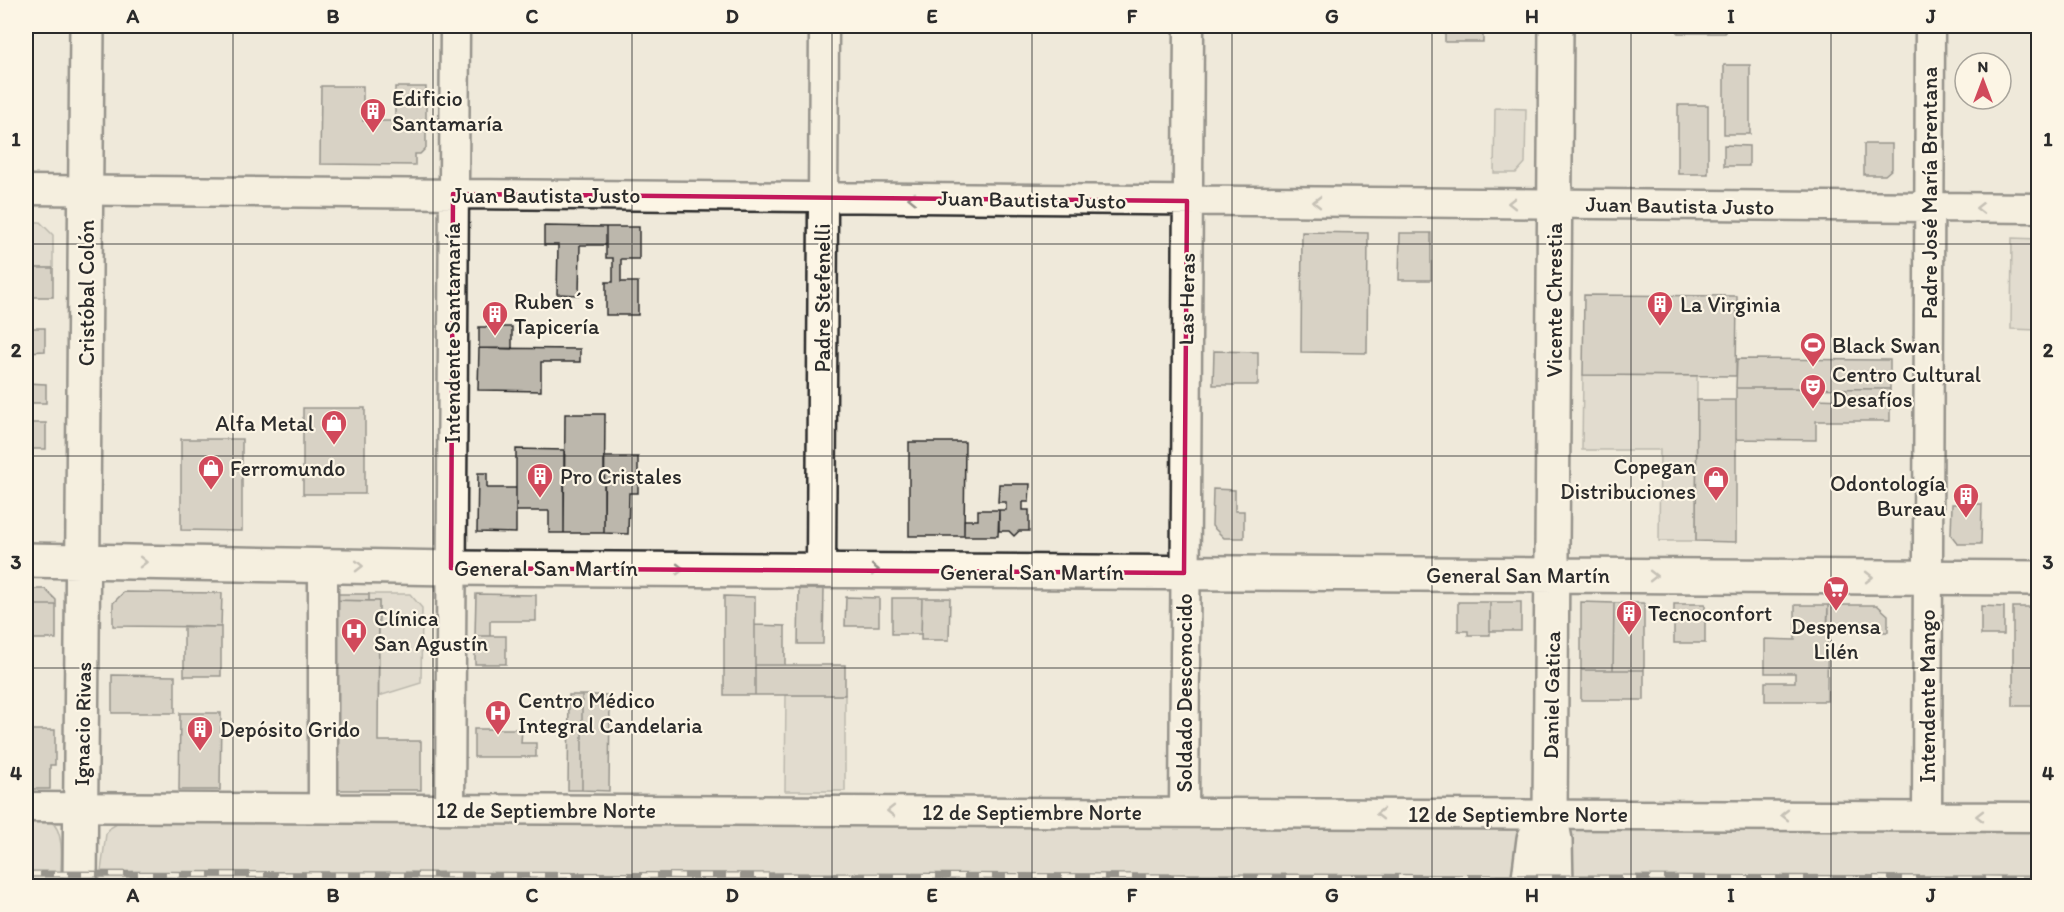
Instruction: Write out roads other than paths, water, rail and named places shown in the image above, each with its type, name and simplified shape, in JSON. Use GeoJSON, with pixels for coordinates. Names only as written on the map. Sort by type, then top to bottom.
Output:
{"type":"FeatureCollection","features":[{"type":"Feature","properties":{"kind":"main road","name":"Cristóbal Colón"},"geometry":{"type":"LineString","coordinates":[[85,561],[87,26]]}},
{"type":"Feature","properties":{"kind":"main road","name":"Vicente Chrestia"},"geometry":{"type":"LineString","coordinates":[[1552,575],[1556,26]]}},
{"type":"Feature","properties":{"kind":"main road","name":"General San Martín"},"geometry":{"type":"LineString","coordinates":[[26,560],[451,568],[2038,578]]}},
{"type":"Feature","properties":{"kind":"main road","name":"Ignacio Rivas"},"geometry":{"type":"LineString","coordinates":[[80,886],[85,561]]}},
{"type":"Feature","properties":{"kind":"main road","name":"Daniel Gatica"},"geometry":{"type":"LineString","coordinates":[[1552,575],[1550,814],[1555,840],[1556,886]]}},
{"type":"Feature","properties":{"kind":"main road"},"geometry":{"type":"LineString","coordinates":[[1528,886],[1534,839],[1550,814]]}},
{"type":"Feature","properties":{"kind":"street","name":"Intendente Santamaría"},"geometry":{"type":"LineString","coordinates":[[450,809],[454,26]]}},
{"type":"Feature","properties":{"kind":"street","name":"Padre Stefenelli"},"geometry":{"type":"LineString","coordinates":[[820,570],[824,26]]}},
{"type":"Feature","properties":{"kind":"street","name":"Las Heras"},"geometry":{"type":"LineString","coordinates":[[1184,573],[1189,26]]}},
{"type":"Feature","properties":{"kind":"street","name":"Padre José María Brentana"},"geometry":{"type":"LineString","coordinates":[[1927,577],[1930,26]]}},
{"type":"Feature","properties":{"kind":"street","name":"Juan Bautista Justo"},"geometry":{"type":"LineString","coordinates":[[26,190],[2038,208]]}},
{"type":"Feature","properties":{"kind":"street"},"geometry":{"type":"LineString","coordinates":[[323,565],[323,808]]}},
{"type":"Feature","properties":{"kind":"street","name":"Soldado Desconocido"},"geometry":{"type":"LineString","coordinates":[[1184,573],[1184,813]]}},
{"type":"Feature","properties":{"kind":"street","name":"Intendente Mango"},"geometry":{"type":"LineString","coordinates":[[1926,816],[1927,577]]}},
{"type":"Feature","properties":{"kind":"street","name":"12 de Septiembre Norte"},"geometry":{"type":"LineString","coordinates":[[26,807],[2038,816]]}},
{"type":"Feature","properties":{"kind":"railway"},"geometry":{"type":"LineString","coordinates":[[26,874],[2038,879]]}},
{"type":"Feature","properties":{"kind":"place","name":"Edificio Santamaría"},"geometry":{"type":"Point","coordinates":[373,134]}},
{"type":"Feature","properties":{"kind":"place","name":"La Virginia"},"geometry":{"type":"Point","coordinates":[1660,327]}},
{"type":"Feature","properties":{"kind":"place","name":"Ruben´s Tapicería"},"geometry":{"type":"Point","coordinates":[495,337]}},
{"type":"Feature","properties":{"kind":"place","name":"Black Swan"},"geometry":{"type":"Point","coordinates":[1813,368]}},
{"type":"Feature","properties":{"kind":"place","name":"Centro Cultural Desafíos"},"geometry":{"type":"Point","coordinates":[1813,410]}},
{"type":"Feature","properties":{"kind":"place","name":"Alfa Metal"},"geometry":{"type":"Point","coordinates":[334,446]}},
{"type":"Feature","properties":{"kind":"place","name":"Ferromundo"},"geometry":{"type":"Point","coordinates":[211,491]}},
{"type":"Feature","properties":{"kind":"place","name":"Pro Cristales"},"geometry":{"type":"Point","coordinates":[540,499]}},
{"type":"Feature","properties":{"kind":"place","name":"Copegan Distribuciones"},"geometry":{"type":"Point","coordinates":[1716,502]}},
{"type":"Feature","properties":{"kind":"place","name":"Odontología Bureau"},"geometry":{"type":"Point","coordinates":[1966,519]}},
{"type":"Feature","properties":{"kind":"place","name":"Despensa Lilén"},"geometry":{"type":"Point","coordinates":[1836,612]}},
{"type":"Feature","properties":{"kind":"place","name":"Tecnoconfort"},"geometry":{"type":"Point","coordinates":[1629,636]}},
{"type":"Feature","properties":{"kind":"place","name":"Clínica San Agustín"},"geometry":{"type":"Point","coordinates":[354,654]}},
{"type":"Feature","properties":{"kind":"place","name":"Centro Médico Integral Candelaria"},"geometry":{"type":"Point","coordinates":[498,736]}},
{"type":"Feature","properties":{"kind":"place","name":"Depósito Grido"},"geometry":{"type":"Point","coordinates":[200,752]}}]}
